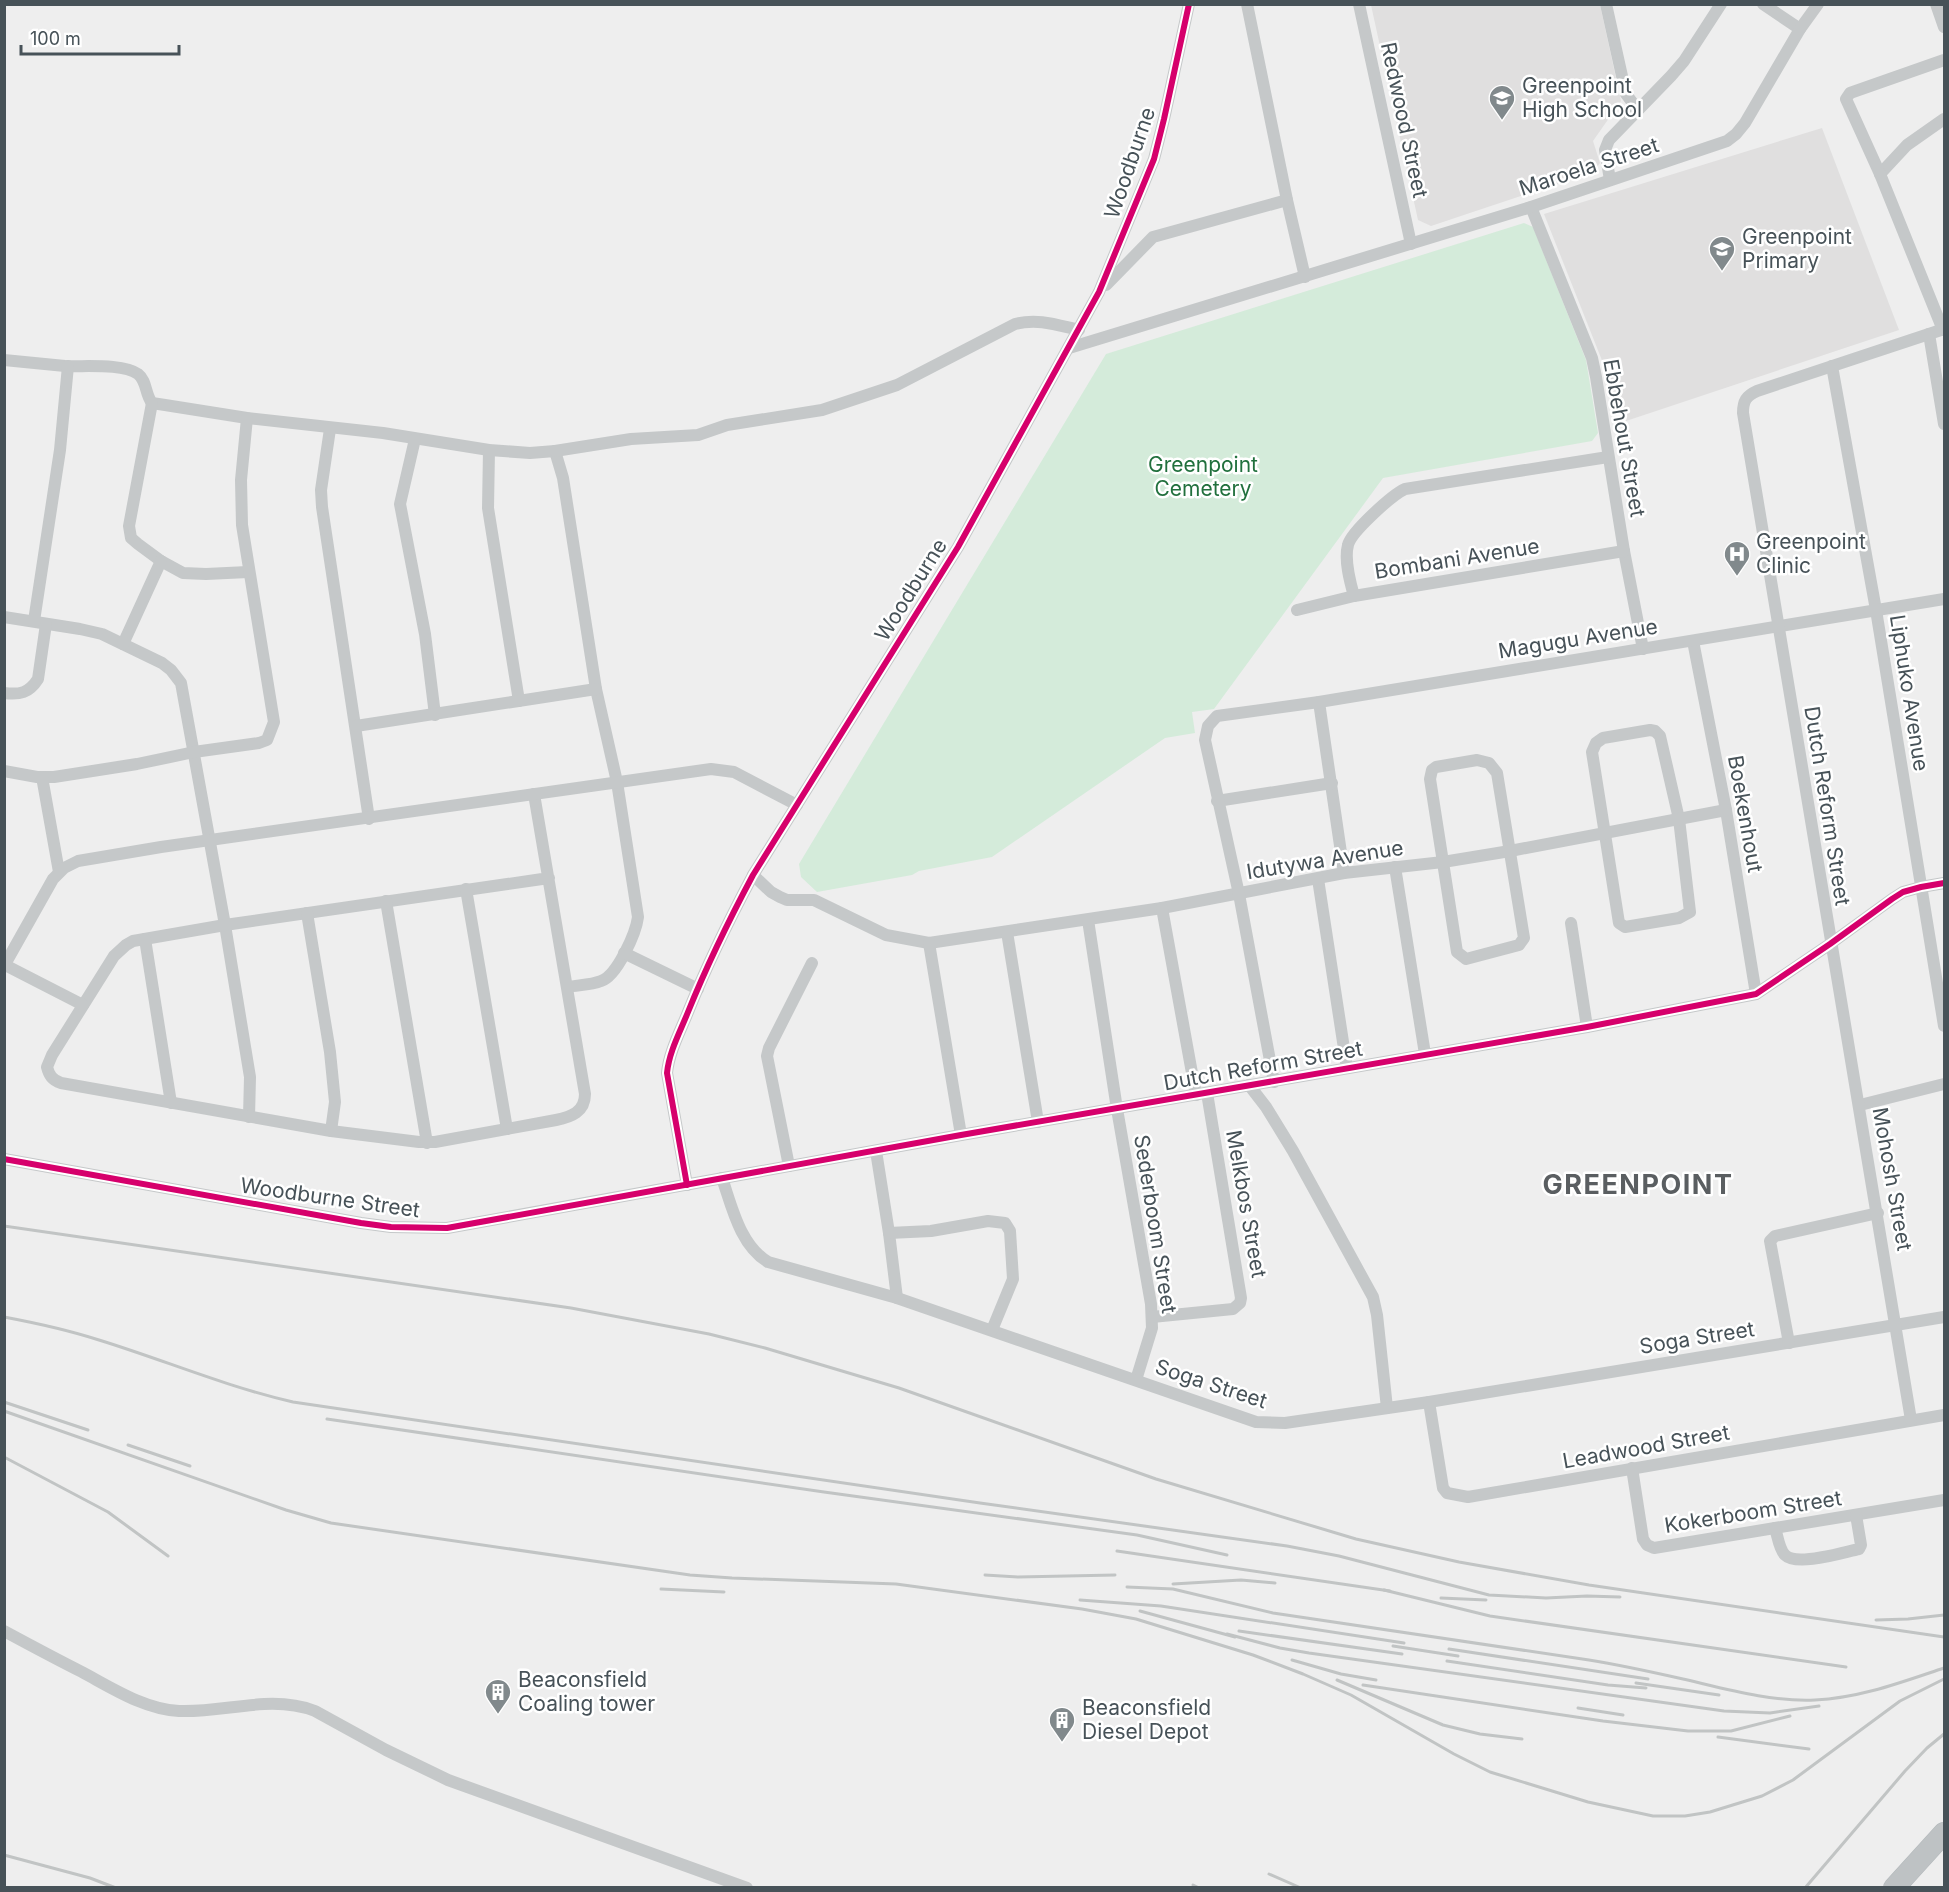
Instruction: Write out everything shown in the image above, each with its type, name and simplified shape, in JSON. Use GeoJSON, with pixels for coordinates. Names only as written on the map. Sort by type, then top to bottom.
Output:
{"type":"FeatureCollection","features":[{"type":"Feature","properties":{"kind":"highway"},"geometry":{"type":"LineString","coordinates":[[1894,1887],[1944,1833]]}},
{"type":"Feature","properties":{"kind":"street","name":"Woodburne"},"geometry":{"type":"LineString","coordinates":[[687,1185],[667,1073],[670,1056],[698,989],[727,923],[753,875],[958,547],[1099,292],[1154,159],[1189,4]]}},
{"type":"Feature","properties":{"kind":"street"},"geometry":{"type":"LineString","coordinates":[[1247,4],[1305,277]]}},
{"type":"Feature","properties":{"kind":"street","name":"Redwood Street"},"geometry":{"type":"LineString","coordinates":[[1359,4],[1411,244]]}},
{"type":"Feature","properties":{"kind":"street"},"geometry":{"type":"LineString","coordinates":[[1606,4],[1626,94],[1638,110]]}},
{"type":"Feature","properties":{"kind":"street"},"geometry":{"type":"LineString","coordinates":[[1611,180],[1605,154],[1606,146],[1613,134],[1684,61],[1721,4]]}},
{"type":"Feature","properties":{"kind":"street"},"geometry":{"type":"LineString","coordinates":[[1763,4],[1800,30]]}},
{"type":"Feature","properties":{"kind":"street","name":"Maroela Street"},"geometry":{"type":"LineString","coordinates":[[1069,348],[1531,207],[1726,141],[1745,123],[1818,4]]}},
{"type":"Feature","properties":{"kind":"street"},"geometry":{"type":"LineString","coordinates":[[1936,4],[1944,27]]}},
{"type":"Feature","properties":{"kind":"street"},"geometry":{"type":"LineString","coordinates":[[1944,60],[1847,94],[1846,99],[1880,174],[1944,330]]}},
{"type":"Feature","properties":{"kind":"street"},"geometry":{"type":"LineString","coordinates":[[1880,174],[1906,145],[1944,119]]}},
{"type":"Feature","properties":{"kind":"street"},"geometry":{"type":"LineString","coordinates":[[1099,292],[1153,237],[1287,200]]}},
{"type":"Feature","properties":{"kind":"street","name":"Ebbehout Street"},"geometry":{"type":"LineString","coordinates":[[1531,207],[1592,358],[1643,649]]}},
{"type":"Feature","properties":{"kind":"street"},"geometry":{"type":"LineString","coordinates":[[152,403],[330,429],[489,450],[530,453],[632,440],[698,435],[727,425],[822,410],[886,390],[1015,324],[1039,320],[1079,330]]}},
{"type":"Feature","properties":{"kind":"street","name":"Dutch Reform Street"},"geometry":{"type":"LineString","coordinates":[[687,1185],[1587,1027],[1756,994],[1830,944],[1743,404],[1745,399],[1757,391],[1944,330]]}},
{"type":"Feature","properties":{"kind":"street"},"geometry":{"type":"LineString","coordinates":[[1929,334],[1944,424]]}},
{"type":"Feature","properties":{"kind":"street"},"geometry":{"type":"LineString","coordinates":[[4,360],[68,366],[103,366],[136,372],[141,377],[152,403],[129,526],[131,537],[161,561],[183,573],[248,572]]}},
{"type":"Feature","properties":{"kind":"street"},"geometry":{"type":"LineString","coordinates":[[4,693],[19,694],[27,691],[38,680],[40,622],[68,366]]}},
{"type":"Feature","properties":{"kind":"street","name":"Liphuko Avenue"},"geometry":{"type":"LineString","coordinates":[[1832,366],[1876,610],[1921,887],[1941,986],[1944,1026]]}},
{"type":"Feature","properties":{"kind":"street"},"geometry":{"type":"LineString","coordinates":[[4,771],[42,777],[137,764],[267,740],[274,722],[248,572],[240,500],[247,418]]}},
{"type":"Feature","properties":{"kind":"street"},"geometry":{"type":"LineString","coordinates":[[330,429],[321,490],[322,507],[369,819]]}},
{"type":"Feature","properties":{"kind":"street"},"geometry":{"type":"LineString","coordinates":[[415,439],[400,504],[425,634],[435,715]]}},
{"type":"Feature","properties":{"kind":"street"},"geometry":{"type":"LineString","coordinates":[[489,450],[488,508],[519,701]]}},
{"type":"Feature","properties":{"kind":"street"},"geometry":{"type":"LineString","coordinates":[[555,451],[562,478],[596,689],[617,782],[638,917],[637,926],[624,953],[609,977],[602,981],[568,987]]}},
{"type":"Feature","properties":{"kind":"street"},"geometry":{"type":"LineString","coordinates":[[1354,596],[1350,584],[1347,550],[1350,540],[1387,501],[1400,491],[1608,457]]}},
{"type":"Feature","properties":{"kind":"street","name":"Bombani Avenue"},"geometry":{"type":"LineString","coordinates":[[1297,610],[1354,596],[1624,551]]}},
{"type":"Feature","properties":{"kind":"street"},"geometry":{"type":"LineString","coordinates":[[123,644],[161,561]]}},
{"type":"Feature","properties":{"kind":"street","name":"Magugu Avenue"},"geometry":{"type":"LineString","coordinates":[[1217,801],[1205,740],[1208,726],[1217,716],[1319,702],[1944,599]]}},
{"type":"Feature","properties":{"kind":"street"},"geometry":{"type":"LineString","coordinates":[[4,617],[91,631],[162,663],[181,683],[211,840],[250,1077],[249,1117]]}},
{"type":"Feature","properties":{"kind":"street","name":"Boekenhout"},"geometry":{"type":"LineString","coordinates":[[1692,641],[1726,810],[1756,994]]}},
{"type":"Feature","properties":{"kind":"street"},"geometry":{"type":"LineString","coordinates":[[356,726],[596,689]]}},
{"type":"Feature","properties":{"kind":"street"},"geometry":{"type":"LineString","coordinates":[[1319,702],[1344,873]]}},
{"type":"Feature","properties":{"kind":"street"},"geometry":{"type":"LineString","coordinates":[[1650,730],[1657,733],[1679,819],[1690,912],[1679,918],[1631,927],[1625,927],[1619,923],[1604,834],[1592,752],[1596,743],[1603,738],[1650,730]]}},
{"type":"Feature","properties":{"kind":"street"},"geometry":{"type":"LineString","coordinates":[[1477,760],[1489,763],[1497,773],[1510,851],[1524,939],[1519,945],[1471,958],[1461,957],[1457,952],[1443,862],[1430,785],[1431,774],[1436,767],[1477,760]]}},
{"type":"Feature","properties":{"kind":"street"},"geometry":{"type":"LineString","coordinates":[[83,1005],[5,966],[47,889],[59,872],[78,861],[711,769],[727,770],[797,805]]}},
{"type":"Feature","properties":{"kind":"street"},"geometry":{"type":"LineString","coordinates":[[42,777],[59,872]]}},
{"type":"Feature","properties":{"kind":"street"},"geometry":{"type":"LineString","coordinates":[[1274,1082],[1239,894],[1217,801],[1332,783]]}},
{"type":"Feature","properties":{"kind":"street"},"geometry":{"type":"LineString","coordinates":[[534,794],[549,878],[568,987],[585,1094],[582,1107],[568,1118],[427,1143],[331,1131],[61,1083],[51,1078],[46,1066],[119,950],[133,941],[225,925],[549,878]]}},
{"type":"Feature","properties":{"kind":"street","name":"Idutywa Avenue"},"geometry":{"type":"LineString","coordinates":[[753,875],[771,892],[787,900],[814,900],[886,935],[929,943],[1162,908],[1344,873],[1443,862],[1510,851],[1726,810]]}},
{"type":"Feature","properties":{"kind":"street"},"geometry":{"type":"LineString","coordinates":[[1395,867],[1425,1054]]}},
{"type":"Feature","properties":{"kind":"street"},"geometry":{"type":"LineString","coordinates":[[1318,879],[1347,1068]]}},
{"type":"Feature","properties":{"kind":"street"},"geometry":{"type":"LineString","coordinates":[[1830,944],[1903,892],[1944,883]]}},
{"type":"Feature","properties":{"kind":"street"},"geometry":{"type":"LineString","coordinates":[[466,889],[507,1129]]}},
{"type":"Feature","properties":{"kind":"street"},"geometry":{"type":"LineString","coordinates":[[386,901],[427,1143]]}},
{"type":"Feature","properties":{"kind":"street"},"geometry":{"type":"LineString","coordinates":[[1162,908],[1201,1094]]}},
{"type":"Feature","properties":{"kind":"street"},"geometry":{"type":"LineString","coordinates":[[307,913],[330,1052],[335,1102],[331,1131]]}},
{"type":"Feature","properties":{"kind":"street","name":"Sederboom Street"},"geometry":{"type":"LineString","coordinates":[[1088,920],[1152,1317],[1152,1328],[1136,1380]]}},
{"type":"Feature","properties":{"kind":"street"},"geometry":{"type":"LineString","coordinates":[[1571,922],[1587,1027]]}},
{"type":"Feature","properties":{"kind":"street"},"geometry":{"type":"LineString","coordinates":[[1007,932],[1038,1122]]}},
{"type":"Feature","properties":{"kind":"street"},"geometry":{"type":"LineString","coordinates":[[145,939],[171,1103]]}},
{"type":"Feature","properties":{"kind":"street"},"geometry":{"type":"LineString","coordinates":[[929,943],[961,1136]]}},
{"type":"Feature","properties":{"kind":"street","name":"Mohosh Street"},"geometry":{"type":"LineString","coordinates":[[1830,944],[1860,1105],[1911,1420]]}},
{"type":"Feature","properties":{"kind":"street"},"geometry":{"type":"LineString","coordinates":[[624,953],[698,989]]}},
{"type":"Feature","properties":{"kind":"street"},"geometry":{"type":"LineString","coordinates":[[789,1166],[767,1056],[812,963]]}},
{"type":"Feature","properties":{"kind":"street"},"geometry":{"type":"LineString","coordinates":[[1860,1105],[1944,1084]]}},
{"type":"Feature","properties":{"kind":"street"},"geometry":{"type":"LineString","coordinates":[[1249,1086],[1266,1107],[1293,1151],[1372,1298],[1377,1315],[1387,1408]]}},
{"type":"Feature","properties":{"kind":"street","name":"Melkbos Street"},"geometry":{"type":"LineString","coordinates":[[1152,1317],[1233,1309],[1240,1304],[1241,1298],[1201,1094]]}},
{"type":"Feature","properties":{"kind":"street"},"geometry":{"type":"LineString","coordinates":[[876,1151],[897,1298]]}},
{"type":"Feature","properties":{"kind":"street","name":"Woodburne Street"},"geometry":{"type":"LineString","coordinates":[[4,1160],[361,1223],[428,1229],[447,1228],[687,1185]]}},
{"type":"Feature","properties":{"kind":"street","name":"Soga Street"},"geometry":{"type":"LineString","coordinates":[[722,1178],[744,1236],[759,1256],[785,1267],[897,1298],[1256,1422],[1269,1424],[1429,1402],[1944,1317]]}},
{"type":"Feature","properties":{"kind":"street","name":"Soga Street"},"geometry":{"type":"LineString","coordinates":[[1789,1343],[1770,1241],[1775,1236],[1878,1213]]}},
{"type":"Feature","properties":{"kind":"street"},"geometry":{"type":"LineString","coordinates":[[889,1233],[931,1231],[988,1221],[1005,1223],[1010,1231],[1013,1279],[992,1330]]}},
{"type":"Feature","properties":{"kind":"street","name":"Leadwood Street"},"geometry":{"type":"LineString","coordinates":[[1429,1402],[1443,1488],[1452,1495],[1468,1497],[1944,1415]]}},
{"type":"Feature","properties":{"kind":"street","name":"Kokerboom Street"},"geometry":{"type":"LineString","coordinates":[[1632,1468],[1642,1539],[1650,1547],[1944,1500]]}},
{"type":"Feature","properties":{"kind":"street"},"geometry":{"type":"LineString","coordinates":[[1775,1528],[1782,1551],[1787,1557],[1793,1560],[1810,1559],[1859,1549],[1861,1545],[1856,1515]]}},
{"type":"Feature","properties":{"kind":"street"},"geometry":{"type":"LineString","coordinates":[[4,1631],[105,1685],[145,1704],[162,1709],[180,1711],[263,1703],[289,1703],[303,1706],[395,1755],[448,1780],[747,1887]]}},
{"type":"Feature","properties":{"kind":"shaded area","name":"Greenpoint High School"},"geometry":{"type":"Polygon","coordinates":[[[1371,5],[1600,5],[1621,101],[1593,141],[1600,163],[1593,172],[1431,226],[1418,220],[1371,5]]]}},
{"type":"Feature","properties":{"kind":"shaded area","name":"Greenpoint Primary"},"geometry":{"type":"Polygon","coordinates":[[[1822,128],[1899,330],[1626,421],[1544,214],[1822,128]]]}},
{"type":"Feature","properties":{"kind":"green space","name":"Greenpoint Cemetery"},"geometry":{"type":"Polygon","coordinates":[[[1524,223],[1533,227],[1586,360],[1598,433],[1592,441],[1383,478],[1214,709],[1192,712],[1195,733],[1165,738],[992,857],[919,871],[912,875],[817,892],[801,877],[799,864],[1106,354],[1524,223]]]}},
{"type":"Feature","properties":{"kind":"railway"},"geometry":{"type":"LineString","coordinates":[[4,1226],[571,1308],[709,1334],[765,1348],[899,1388],[1156,1479],[1356,1539],[1459,1562],[1589,1585],[1944,1637]]}},
{"type":"Feature","properties":{"kind":"railway"},"geometry":{"type":"LineString","coordinates":[[4,1317],[87,1336],[244,1389],[293,1402],[1287,1546],[1339,1556],[1489,1595],[1546,1598],[1620,1597]]}},
{"type":"Feature","properties":{"kind":"railway"},"geometry":{"type":"LineString","coordinates":[[4,1402],[88,1430]]}},
{"type":"Feature","properties":{"kind":"railway"},"geometry":{"type":"LineString","coordinates":[[4,1411],[286,1510],[331,1523],[690,1575],[896,1584],[1082,1609],[1136,1619],[1253,1655],[1303,1674],[1351,1695],[1490,1772],[1588,1802],[1653,1816],[1685,1816],[1710,1812],[1762,1796],[1793,1780],[1900,1701],[1944,1679]]}},
{"type":"Feature","properties":{"kind":"railway"},"geometry":{"type":"LineString","coordinates":[[327,1419],[824,1492],[1137,1535],[1227,1555]]}},
{"type":"Feature","properties":{"kind":"railway"},"geometry":{"type":"LineString","coordinates":[[128,1445],[190,1466]]}},
{"type":"Feature","properties":{"kind":"railway"},"geometry":{"type":"LineString","coordinates":[[4,1457],[108,1512],[168,1556]]}},
{"type":"Feature","properties":{"kind":"railway"},"geometry":{"type":"LineString","coordinates":[[1117,1551],[1390,1591]]}},
{"type":"Feature","properties":{"kind":"railway"},"geometry":{"type":"LineString","coordinates":[[985,1575],[1018,1577],[1115,1575]]}},
{"type":"Feature","properties":{"kind":"railway"},"geometry":{"type":"LineString","coordinates":[[1173,1584],[1241,1580],[1275,1583]]}},
{"type":"Feature","properties":{"kind":"railway"},"geometry":{"type":"LineString","coordinates":[[1127,1587],[1173,1589],[1273,1613],[1601,1662],[1782,1699],[1815,1700],[1848,1696],[1944,1668]]}},
{"type":"Feature","properties":{"kind":"railway"},"geometry":{"type":"LineString","coordinates":[[661,1589],[724,1592]]}},
{"type":"Feature","properties":{"kind":"railway"},"geometry":{"type":"LineString","coordinates":[[1384,1590],[1490,1616],[1846,1667]]}},
{"type":"Feature","properties":{"kind":"railway"},"geometry":{"type":"LineString","coordinates":[[1441,1598],[1486,1600]]}},
{"type":"Feature","properties":{"kind":"railway"},"geometry":{"type":"LineString","coordinates":[[1080,1600],[1161,1606],[1404,1643]]}},
{"type":"Feature","properties":{"kind":"railway"},"geometry":{"type":"LineString","coordinates":[[1140,1611],[1235,1637]]}},
{"type":"Feature","properties":{"kind":"railway"},"geometry":{"type":"LineString","coordinates":[[1876,1620],[1944,1615]]}},
{"type":"Feature","properties":{"kind":"railway"},"geometry":{"type":"LineString","coordinates":[[1239,1631],[1402,1654]]}},
{"type":"Feature","properties":{"kind":"railway"},"geometry":{"type":"LineString","coordinates":[[1227,1634],[1309,1653],[1724,1711],[1770,1713],[1819,1706]]}},
{"type":"Feature","properties":{"kind":"railway"},"geometry":{"type":"LineString","coordinates":[[1393,1646],[1458,1656]]}},
{"type":"Feature","properties":{"kind":"railway"},"geometry":{"type":"LineString","coordinates":[[1449,1649],[1648,1679]]}},
{"type":"Feature","properties":{"kind":"railway"},"geometry":{"type":"LineString","coordinates":[[1292,1660],[1341,1674],[1376,1680]]}},
{"type":"Feature","properties":{"kind":"railway"},"geometry":{"type":"LineString","coordinates":[[1447,1661],[1608,1685],[1646,1688]]}},
{"type":"Feature","properties":{"kind":"railway"},"geometry":{"type":"LineString","coordinates":[[1337,1680],[1443,1725],[1480,1734],[1522,1739]]}},
{"type":"Feature","properties":{"kind":"railway"},"geometry":{"type":"LineString","coordinates":[[1636,1683],[1719,1695]]}},
{"type":"Feature","properties":{"kind":"railway"},"geometry":{"type":"LineString","coordinates":[[1363,1685],[1603,1721],[1688,1731],[1731,1731],[1790,1716]]}},
{"type":"Feature","properties":{"kind":"railway"},"geometry":{"type":"LineString","coordinates":[[1578,1708],[1623,1715]]}},
{"type":"Feature","properties":{"kind":"railway"},"geometry":{"type":"LineString","coordinates":[[1805,1888],[1905,1771],[1944,1734]]}},
{"type":"Feature","properties":{"kind":"railway"},"geometry":{"type":"LineString","coordinates":[[1718,1737],[1809,1749]]}},
{"type":"Feature","properties":{"kind":"railway"},"geometry":{"type":"LineString","coordinates":[[4,1855],[90,1878],[116,1888]]}},
{"type":"Feature","properties":{"kind":"railway"},"geometry":{"type":"LineString","coordinates":[[1269,1874],[1301,1888]]}},
{"type":"Feature","properties":{"kind":"railway"},"geometry":{"type":"LineString","coordinates":[[1193,1885],[1199,1888]]}},
{"type":"Feature","properties":{"kind":"cycle path"},"geometry":{"type":"LineString","coordinates":[[687,1185],[667,1073],[672,1050],[695,994],[753,875],[958,547],[1099,292],[1154,159],[1189,4]]}},
{"type":"Feature","properties":{"kind":"cycle path"},"geometry":{"type":"LineString","coordinates":[[4,1159],[361,1223],[391,1227],[447,1228],[961,1135],[1587,1027],[1756,994],[1903,892],[1944,883]]}},
{"type":"Feature","properties":{"kind":"place","name":"Greenpoint High School"},"geometry":{"type":"Point","coordinates":[1502,121]}},
{"type":"Feature","properties":{"kind":"place","name":"Greenpoint Primary"},"geometry":{"type":"Point","coordinates":[1722,272]}},
{"type":"Feature","properties":{"kind":"place","name":"Greenpoint Clinic"},"geometry":{"type":"Point","coordinates":[1737,577]}},
{"type":"Feature","properties":{"kind":"place","name":"Beaconsfield Coaling tower"},"geometry":{"type":"Point","coordinates":[498,1715]}},
{"type":"Feature","properties":{"kind":"place","name":"Beaconsfield Diesel Depot"},"geometry":{"type":"Point","coordinates":[1062,1743]}},
{"type":"Feature","properties":{"kind":"district","name":"GREENPOINT"},"geometry":{"type":"Point","coordinates":[1638,1185]}}]}
